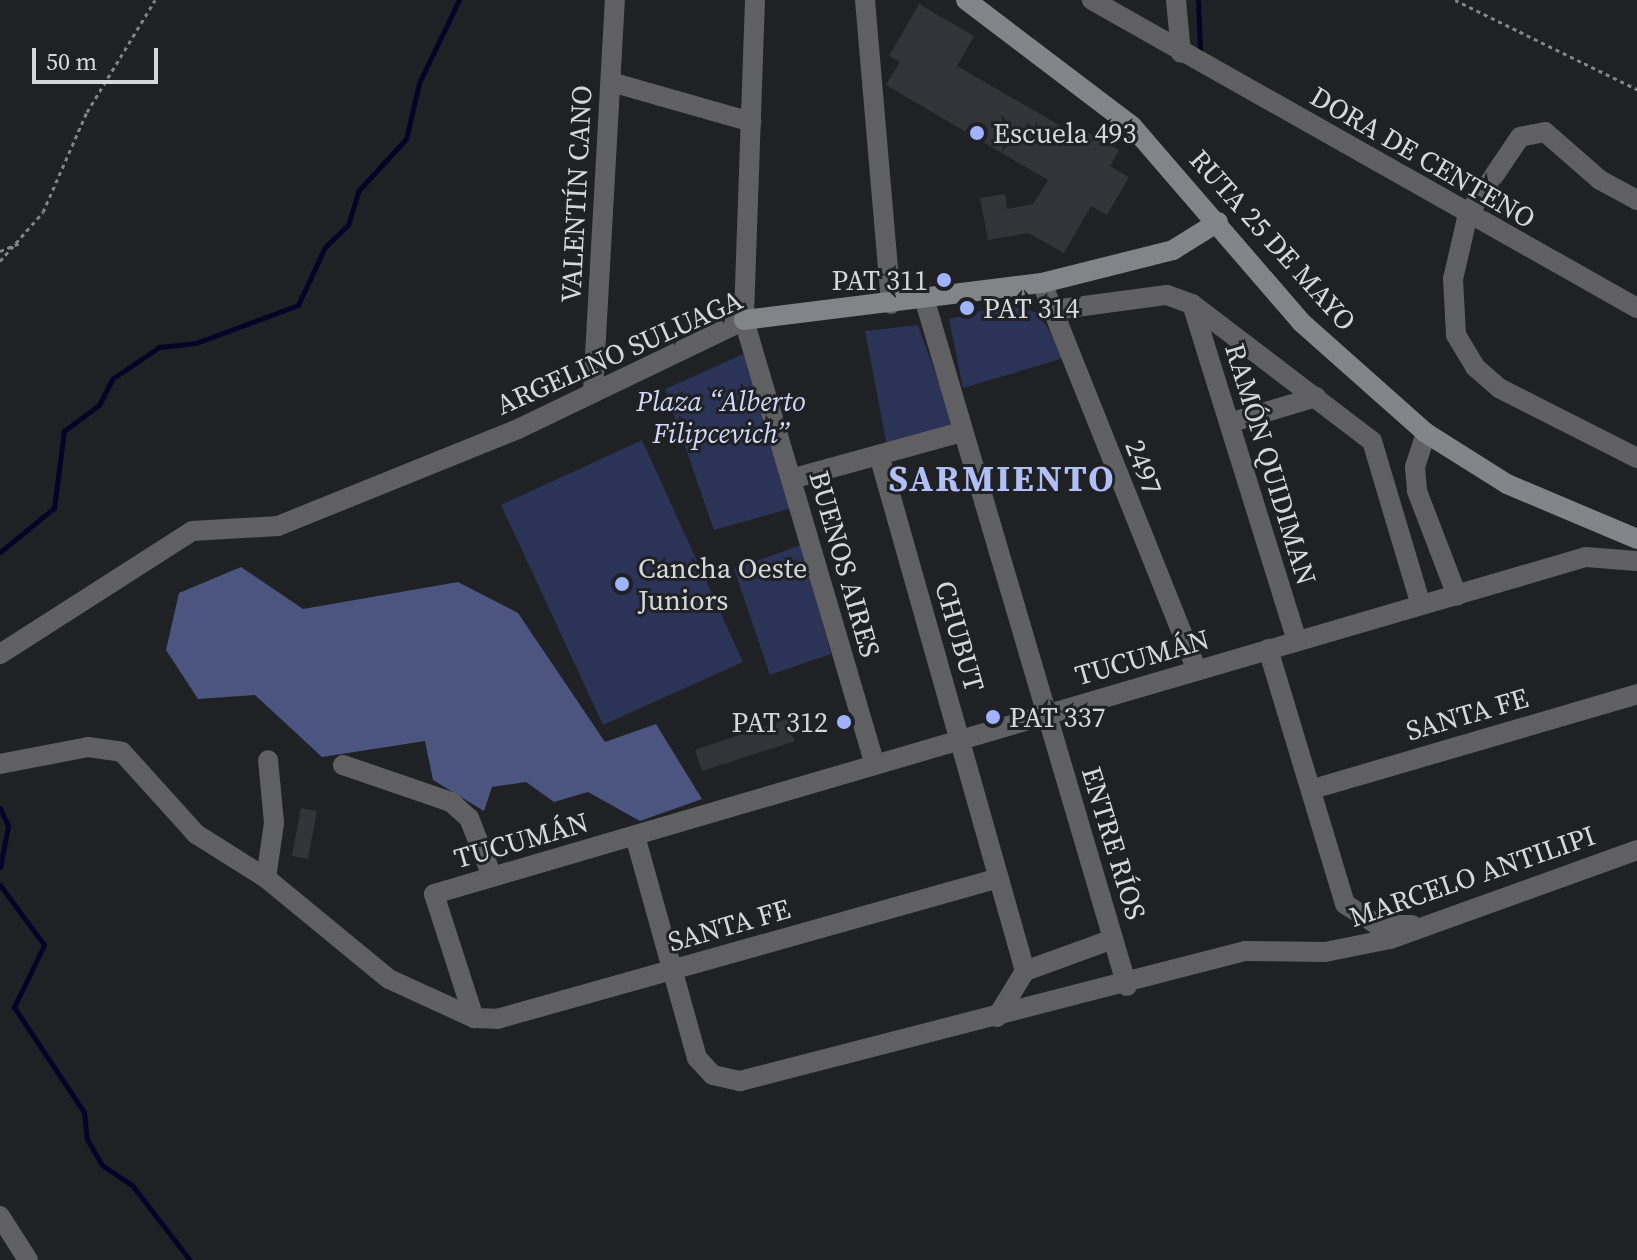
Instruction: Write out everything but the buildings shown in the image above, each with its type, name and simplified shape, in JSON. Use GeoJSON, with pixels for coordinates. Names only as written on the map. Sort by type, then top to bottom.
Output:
{"type":"FeatureCollection","features":[{"type":"Feature","properties":{"kind":"main road","name":"RUTA 25 DE MAYO"},"geometry":{"type":"LineString","coordinates":[[966,0],[1132,126],[1218,222],[1301,322],[1426,433],[1507,484],[1637,539]]}},
{"type":"Feature","properties":{"kind":"main road","name":"ARGELINO SULUAGA"},"geometry":{"type":"LineString","coordinates":[[744,320],[925,301],[1042,283],[1173,250],[1218,222]]}},
{"type":"Feature","properties":{"kind":"street","name":"VALENTÍN CANO"},"geometry":{"type":"LineString","coordinates":[[593,391],[615,0]]}},
{"type":"Feature","properties":{"kind":"street","name":"BUENOS AIRES"},"geometry":{"type":"LineString","coordinates":[[755,0],[744,320],[874,763]]}},
{"type":"Feature","properties":{"kind":"street"},"geometry":{"type":"LineString","coordinates":[[865,0],[891,304]]}},
{"type":"Feature","properties":{"kind":"street","name":"DORA DE CENTENO"},"geometry":{"type":"LineString","coordinates":[[1092,0],[1637,308]]}},
{"type":"Feature","properties":{"kind":"street"},"geometry":{"type":"LineString","coordinates":[[1176,0],[1181,53]]}},
{"type":"Feature","properties":{"kind":"street"},"geometry":{"type":"LineString","coordinates":[[611,82],[751,122]]}},
{"type":"Feature","properties":{"kind":"street"},"geometry":{"type":"LineString","coordinates":[[1637,200],[1600,180],[1545,132],[1520,137],[1500,158],[1468,214],[1453,279],[1456,335],[1499,388],[1637,458]]}},
{"type":"Feature","properties":{"kind":"street","name":"2497"},"geometry":{"type":"LineString","coordinates":[[1042,283],[1197,670]]}},
{"type":"Feature","properties":{"kind":"street"},"geometry":{"type":"LineString","coordinates":[[1054,310],[1167,295],[1192,304],[1372,441],[1421,605]]}},
{"type":"Feature","properties":{"kind":"street","name":"ENTRE RÍOS"},"geometry":{"type":"LineString","coordinates":[[925,301],[1127,986]]}},
{"type":"Feature","properties":{"kind":"street","name":"RAMÓN QUIDIMAN"},"geometry":{"type":"LineString","coordinates":[[1192,304],[1297,641]]}},
{"type":"Feature","properties":{"kind":"street","name":"ARGELINO SULUAGA"},"geometry":{"type":"LineString","coordinates":[[0,654],[192,531],[278,526],[593,391],[744,320]]}},
{"type":"Feature","properties":{"kind":"street"},"geometry":{"type":"LineString","coordinates":[[1229,423],[1316,397]]}},
{"type":"Feature","properties":{"kind":"street"},"geometry":{"type":"LineString","coordinates":[[791,479],[962,432]]}},
{"type":"Feature","properties":{"kind":"street"},"geometry":{"type":"LineString","coordinates":[[1426,433],[1417,454],[1417,491],[1457,596]]}},
{"type":"Feature","properties":{"kind":"street","name":"CHUBUT"},"geometry":{"type":"LineString","coordinates":[[879,455],[1025,971]]}},
{"type":"Feature","properties":{"kind":"street","name":"TUCUMÁN"},"geometry":{"type":"LineString","coordinates":[[474,1018],[434,894],[1586,557],[1637,561]]}},
{"type":"Feature","properties":{"kind":"street"},"geometry":{"type":"LineString","coordinates":[[1268,649],[1313,789],[1345,904],[1377,925],[1415,925]]}},
{"type":"Feature","properties":{"kind":"street","name":"SANTA FE"},"geometry":{"type":"LineString","coordinates":[[1313,789],[1637,694]]}},
{"type":"Feature","properties":{"kind":"street"},"geometry":{"type":"LineString","coordinates":[[0,764],[88,747],[122,752],[196,834],[266,878],[389,979],[474,1018]]}},
{"type":"Feature","properties":{"kind":"street"},"geometry":{"type":"LineString","coordinates":[[266,878],[274,823],[268,760]]}},
{"type":"Feature","properties":{"kind":"street"},"geometry":{"type":"LineString","coordinates":[[343,765],[451,802],[469,818],[492,876]]}},
{"type":"Feature","properties":{"kind":"street"},"geometry":{"type":"LineString","coordinates":[[635,836],[673,970]]}},
{"type":"Feature","properties":{"kind":"street","name":"MARCELO ANTILIPI"},"geometry":{"type":"LineString","coordinates":[[673,970],[697,1058],[713,1075],[740,1081],[1127,986],[1245,951],[1364,945],[1637,850]]}},
{"type":"Feature","properties":{"kind":"street","name":"SANTA FE"},"geometry":{"type":"LineString","coordinates":[[474,1018],[497,1019],[999,878]]}},
{"type":"Feature","properties":{"kind":"street"},"geometry":{"type":"LineString","coordinates":[[997,1017],[1025,971],[1113,939]]}},
{"type":"Feature","properties":{"kind":"street"},"geometry":{"type":"LineString","coordinates":[[0,1216],[28,1260]]}},
{"type":"Feature","properties":{"kind":"path"},"geometry":{"type":"LineString","coordinates":[[0,261],[25,240],[87,112],[155,0]]}},
{"type":"Feature","properties":{"kind":"path"},"geometry":{"type":"LineString","coordinates":[[1455,0],[1637,89]]}},
{"type":"Feature","properties":{"kind":"path"},"geometry":{"type":"LineString","coordinates":[[0,251],[25,240]]}},
{"type":"Feature","properties":{"kind":"green space"},"geometry":{"type":"Polygon","coordinates":[[[1005,305],[1040,313],[1064,358],[963,388],[949,319],[1005,305]]]}},
{"type":"Feature","properties":{"kind":"green space"},"geometry":{"type":"Polygon","coordinates":[[[918,325],[955,428],[887,446],[865,331],[918,325]]]}},
{"type":"Feature","properties":{"kind":"green space","name":"Plaza “Alberto Filipcevich”"},"geometry":{"type":"Polygon","coordinates":[[[748,352],[792,508],[714,530],[665,389],[748,352]]]}},
{"type":"Feature","properties":{"kind":"green space","name":"Cancha Oeste Juniors"},"geometry":{"type":"Polygon","coordinates":[[[642,440],[743,662],[603,725],[501,505],[642,440]]]}},
{"type":"Feature","properties":{"kind":"green space"},"geometry":{"type":"Polygon","coordinates":[[[801,545],[831,654],[770,675],[734,569],[801,545]]]}},
{"type":"Feature","properties":{"kind":"shaded area"},"geometry":{"type":"Polygon","coordinates":[[[241,567],[303,609],[458,582],[518,613],[605,742],[656,724],[702,799],[640,821],[588,792],[554,802],[526,782],[492,787],[484,811],[433,780],[425,741],[322,757],[255,695],[198,699],[166,650],[179,593],[241,567]]]}},
{"type":"Feature","properties":{"kind":"waterway"},"geometry":{"type":"LineString","coordinates":[[0,552],[54,508],[64,431],[99,405],[112,379],[159,347],[196,343],[298,305],[325,247],[348,225],[359,190],[406,139],[419,83],[459,0]]}},
{"type":"Feature","properties":{"kind":"waterway"},"geometry":{"type":"LineString","coordinates":[[1198,0],[1200,50]]}},
{"type":"Feature","properties":{"kind":"waterway"},"geometry":{"type":"LineString","coordinates":[[0,808],[8,826],[0,867]]}},
{"type":"Feature","properties":{"kind":"waterway"},"geometry":{"type":"LineString","coordinates":[[0,885],[44,945],[14,1007],[84,1112],[87,1139],[102,1165],[132,1185],[190,1260]]}},
{"type":"Feature","properties":{"kind":"place","name":"Escuela 493"},"geometry":{"type":"Point","coordinates":[977,133]}},
{"type":"Feature","properties":{"kind":"place","name":"PAT 311"},"geometry":{"type":"Point","coordinates":[944,280]}},
{"type":"Feature","properties":{"kind":"place","name":"PAT 314"},"geometry":{"type":"Point","coordinates":[967,308]}},
{"type":"Feature","properties":{"kind":"place","name":"Cancha Oeste Juniors"},"geometry":{"type":"Point","coordinates":[622,584]}},
{"type":"Feature","properties":{"kind":"place","name":"PAT 337"},"geometry":{"type":"Point","coordinates":[993,717]}},
{"type":"Feature","properties":{"kind":"place","name":"PAT 312"},"geometry":{"type":"Point","coordinates":[844,722]}},
{"type":"Feature","properties":{"kind":"district","name":"SARMIENTO"},"geometry":{"type":"Point","coordinates":[1002,479]}}]}
